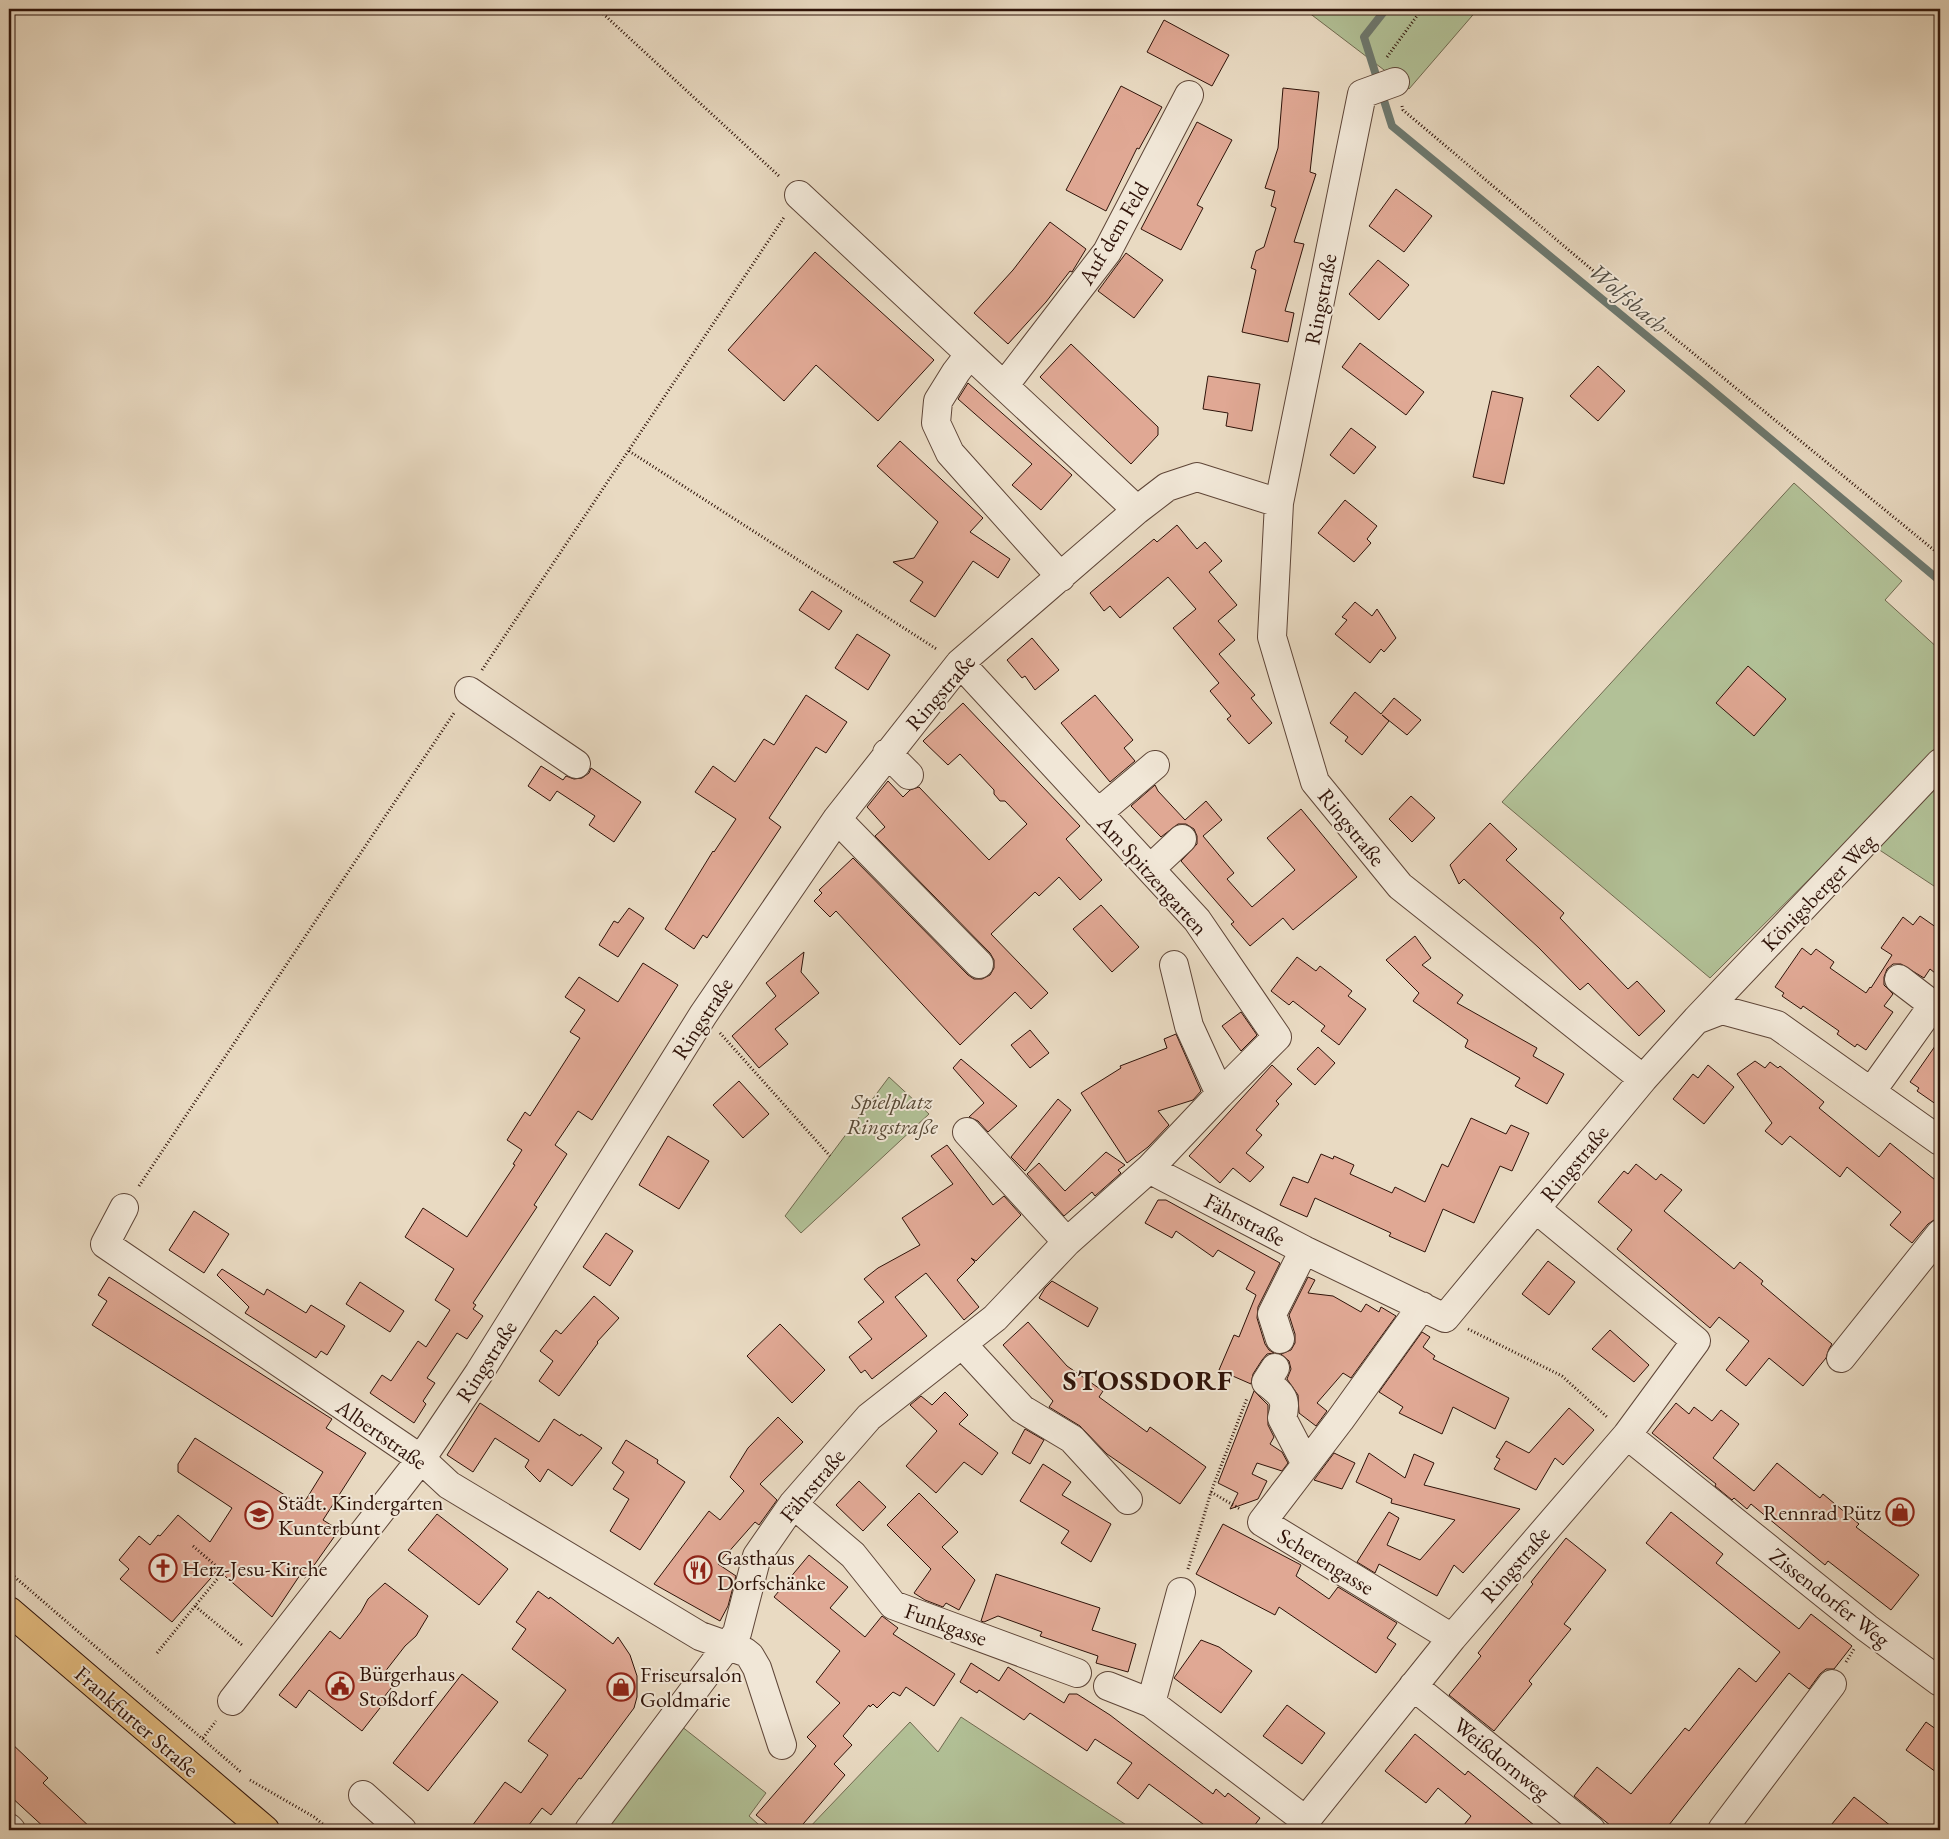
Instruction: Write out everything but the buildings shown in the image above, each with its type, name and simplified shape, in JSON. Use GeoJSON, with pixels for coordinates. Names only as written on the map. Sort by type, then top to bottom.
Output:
{"type":"FeatureCollection","features":[{"type":"Feature","properties":{"kind":"main road","name":"Frankfurter Straße"},"geometry":{"type":"LineString","coordinates":[[9,1611],[265,1830]]}},
{"type":"Feature","properties":{"kind":"street","name":"Ringstraße"},"geometry":{"type":"LineString","coordinates":[[1302,1825],[1452,1638],[1627,1435],[1696,1341],[1536,1209],[1643,1079],[1400,886],[1315,782],[1272,637],[1279,504],[1362,94],[1395,82]]}},
{"type":"Feature","properties":{"kind":"street","name":"Auf dem Feld"},"geometry":{"type":"LineString","coordinates":[[1004,386],[1107,252],[1190,94]]}},
{"type":"Feature","properties":{"kind":"street"},"geometry":{"type":"LineString","coordinates":[[799,195],[1137,510]]}},
{"type":"Feature","properties":{"kind":"street"},"geometry":{"type":"LineString","coordinates":[[969,355],[938,401],[936,423],[950,453],[1062,577]]}},
{"type":"Feature","properties":{"kind":"street","name":"Ringstraße"},"geometry":{"type":"LineString","coordinates":[[232,1701],[421,1459],[479,1374],[703,1015],[837,819],[887,753],[960,664],[1137,510],[1167,487],[1197,476],[1279,504]]}},
{"type":"Feature","properties":{"kind":"street","name":"Am Spitzengarten"},"geometry":{"type":"LineString","coordinates":[[960,664],[1197,920],[1277,1038],[1220,1094],[1149,1169]]}},
{"type":"Feature","properties":{"kind":"street"},"geometry":{"type":"LineString","coordinates":[[469,691],[576,764]]}},
{"type":"Feature","properties":{"kind":"street"},"geometry":{"type":"LineString","coordinates":[[887,753],[909,775]]}},
{"type":"Feature","properties":{"kind":"street","name":"Königsberger Weg"},"geometry":{"type":"LineString","coordinates":[[1643,1079],[1696,1020],[1940,763]]}},
{"type":"Feature","properties":{"kind":"street"},"geometry":{"type":"LineString","coordinates":[[1098,813],[1154,765]]}},
{"type":"Feature","properties":{"kind":"street"},"geometry":{"type":"LineString","coordinates":[[837,819],[980,964]]}},
{"type":"Feature","properties":{"kind":"street"},"geometry":{"type":"LineString","coordinates":[[1150,869],[1182,840]]}},
{"type":"Feature","properties":{"kind":"street","name":"Am Spitzengarten"},"geometry":{"type":"LineString","coordinates":[[1174,965],[1189,1026],[1220,1094]]}},
{"type":"Feature","properties":{"kind":"street"},"geometry":{"type":"LineString","coordinates":[[1871,1092],[1937,1008],[1898,979]]}},
{"type":"Feature","properties":{"kind":"street","name":"Königsberger Weg"},"geometry":{"type":"LineString","coordinates":[[1696,1020],[1722,1010],[1777,1025],[1940,1141]]}},
{"type":"Feature","properties":{"kind":"street"},"geometry":{"type":"LineString","coordinates":[[967,1132],[1067,1242]]}},
{"type":"Feature","properties":{"kind":"street","name":"Fährstraße"},"geometry":{"type":"LineString","coordinates":[[589,1830],[708,1668],[728,1646],[736,1633],[757,1556],[793,1504],[869,1417],[995,1318],[1067,1242],[1149,1169],[1304,1250],[1433,1312]]}},
{"type":"Feature","properties":{"kind":"street","name":"Albertstraße"},"geometry":{"type":"LineString","coordinates":[[124,1208],[105,1244],[421,1459],[449,1485],[700,1636],[740,1649],[750,1656],[757,1668],[782,1745]]}},
{"type":"Feature","properties":{"kind":"street"},"geometry":{"type":"LineString","coordinates":[[1433,1312],[1536,1209]]}},
{"type":"Feature","properties":{"kind":"street"},"geometry":{"type":"LineString","coordinates":[[1840,1358],[1940,1234]]}},
{"type":"Feature","properties":{"kind":"street"},"geometry":{"type":"LineString","coordinates":[[1280,1339],[1272,1314],[1304,1250]]}},
{"type":"Feature","properties":{"kind":"street","name":"Scherengasse"},"geometry":{"type":"LineString","coordinates":[[1433,1312],[1340,1420],[1262,1522],[1452,1638]]}},
{"type":"Feature","properties":{"kind":"street"},"geometry":{"type":"LineString","coordinates":[[962,1344],[1022,1409],[1072,1439],[1128,1500]]}},
{"type":"Feature","properties":{"kind":"street"},"geometry":{"type":"LineString","coordinates":[[1274,1368],[1266,1382],[1282,1394],[1285,1408],[1282,1418],[1306,1464]]}},
{"type":"Feature","properties":{"kind":"street","name":"Zissendorfer Weg"},"geometry":{"type":"LineString","coordinates":[[1627,1435],[1867,1628],[1940,1682]]}},
{"type":"Feature","properties":{"kind":"street","name":"Funkgasse"},"geometry":{"type":"LineString","coordinates":[[793,1504],[853,1555],[893,1605],[1077,1673]]}},
{"type":"Feature","properties":{"kind":"street"},"geometry":{"type":"LineString","coordinates":[[1151,1703],[1180,1592]]}},
{"type":"Feature","properties":{"kind":"street"},"geometry":{"type":"LineString","coordinates":[[1722,1830],[1832,1684]]}},
{"type":"Feature","properties":{"kind":"street"},"geometry":{"type":"LineString","coordinates":[[1108,1686],[1151,1703],[1302,1825]]}},
{"type":"Feature","properties":{"kind":"street","name":"Weißdornweg"},"geometry":{"type":"LineString","coordinates":[[1413,1686],[1591,1830]]}},
{"type":"Feature","properties":{"kind":"street"},"geometry":{"type":"LineString","coordinates":[[363,1795],[402,1830]]}},
{"type":"Feature","properties":{"kind":"path"},"geometry":{"type":"LineString","coordinates":[[598,9],[799,195]]}},
{"type":"Feature","properties":{"kind":"path"},"geometry":{"type":"LineString","coordinates":[[1422,9],[1387,56],[1403,110],[1614,288],[1940,555]]}},
{"type":"Feature","properties":{"kind":"path"},"geometry":{"type":"LineString","coordinates":[[629,450],[960,664]]}},
{"type":"Feature","properties":{"kind":"path"},"geometry":{"type":"LineString","coordinates":[[703,1015],[830,1156]]}},
{"type":"Feature","properties":{"kind":"path"},"geometry":{"type":"LineString","coordinates":[[1433,1312],[1562,1376],[1627,1435]]}},
{"type":"Feature","properties":{"kind":"path"},"geometry":{"type":"LineString","coordinates":[[1180,1592],[1211,1492],[1250,1390]]}},
{"type":"Feature","properties":{"kind":"path"},"geometry":{"type":"LineString","coordinates":[[1211,1492],[1262,1522]]}},
{"type":"Feature","properties":{"kind":"path"},"geometry":{"type":"LineString","coordinates":[[157,1654],[223,1572],[193,1546]]}},
{"type":"Feature","properties":{"kind":"path"},"geometry":{"type":"LineString","coordinates":[[9,1572],[250,1780],[314,1817],[330,1830]]}},
{"type":"Feature","properties":{"kind":"path"},"geometry":{"type":"LineString","coordinates":[[195,1606],[262,1662]]}},
{"type":"Feature","properties":{"kind":"path"},"geometry":{"type":"LineString","coordinates":[[1832,1684],[1867,1628]]}},
{"type":"Feature","properties":{"kind":"path"},"geometry":{"type":"LineString","coordinates":[[184,1762],[232,1701]]}},
{"type":"Feature","properties":{"kind":"green space"},"geometry":{"type":"Polygon","coordinates":[[[1304,9],[1478,9],[1409,89],[1304,9]]]}},
{"type":"Feature","properties":{"kind":"green space"},"geometry":{"type":"Polygon","coordinates":[[[1794,483],[1902,581],[1885,600],[1940,650],[1940,749],[1710,978],[1502,802],[1794,483]]]}},
{"type":"Feature","properties":{"kind":"green space"},"geometry":{"type":"Polygon","coordinates":[[[1940,779],[1940,890],[1875,847],[1940,779]]]}},
{"type":"Feature","properties":{"kind":"green space","name":"Spielplatz Ringstraße"},"geometry":{"type":"Polygon","coordinates":[[[889,1077],[929,1114],[801,1233],[785,1216],[889,1077]]]}},
{"type":"Feature","properties":{"kind":"green space"},"geometry":{"type":"Polygon","coordinates":[[[961,1717],[1134,1830],[807,1830],[910,1722],[938,1752],[961,1717]]]}},
{"type":"Feature","properties":{"kind":"green space"},"geometry":{"type":"Polygon","coordinates":[[[681,1726],[766,1793],[749,1816],[765,1830],[605,1830],[681,1726]]]}},
{"type":"Feature","properties":{"kind":"waterway","name":"Wolfsbach"},"geometry":{"type":"LineString","coordinates":[[1386,9],[1364,37],[1392,126],[1940,581]]}},
{"type":"Feature","properties":{"kind":"place","name":"Rennrad Pütz"},"geometry":{"type":"Point","coordinates":[1900,1512]}},
{"type":"Feature","properties":{"kind":"place","name":"Städt. Kindergarten Kunterbunt"},"geometry":{"type":"Point","coordinates":[259,1515]}},
{"type":"Feature","properties":{"kind":"place","name":"Herz-Jesu-Kirche"},"geometry":{"type":"Point","coordinates":[163,1568]}},
{"type":"Feature","properties":{"kind":"place","name":"Gasthaus Dorfschänke"},"geometry":{"type":"Point","coordinates":[698,1570]}},
{"type":"Feature","properties":{"kind":"place","name":"Bürgerhaus Stoßdorf"},"geometry":{"type":"Point","coordinates":[340,1686]}},
{"type":"Feature","properties":{"kind":"place","name":"Friseursalon Goldmarie"},"geometry":{"type":"Point","coordinates":[621,1687]}},
{"type":"Feature","properties":{"kind":"district","name":"STOSSDORF"},"geometry":{"type":"Point","coordinates":[1148,1380]}}]}
